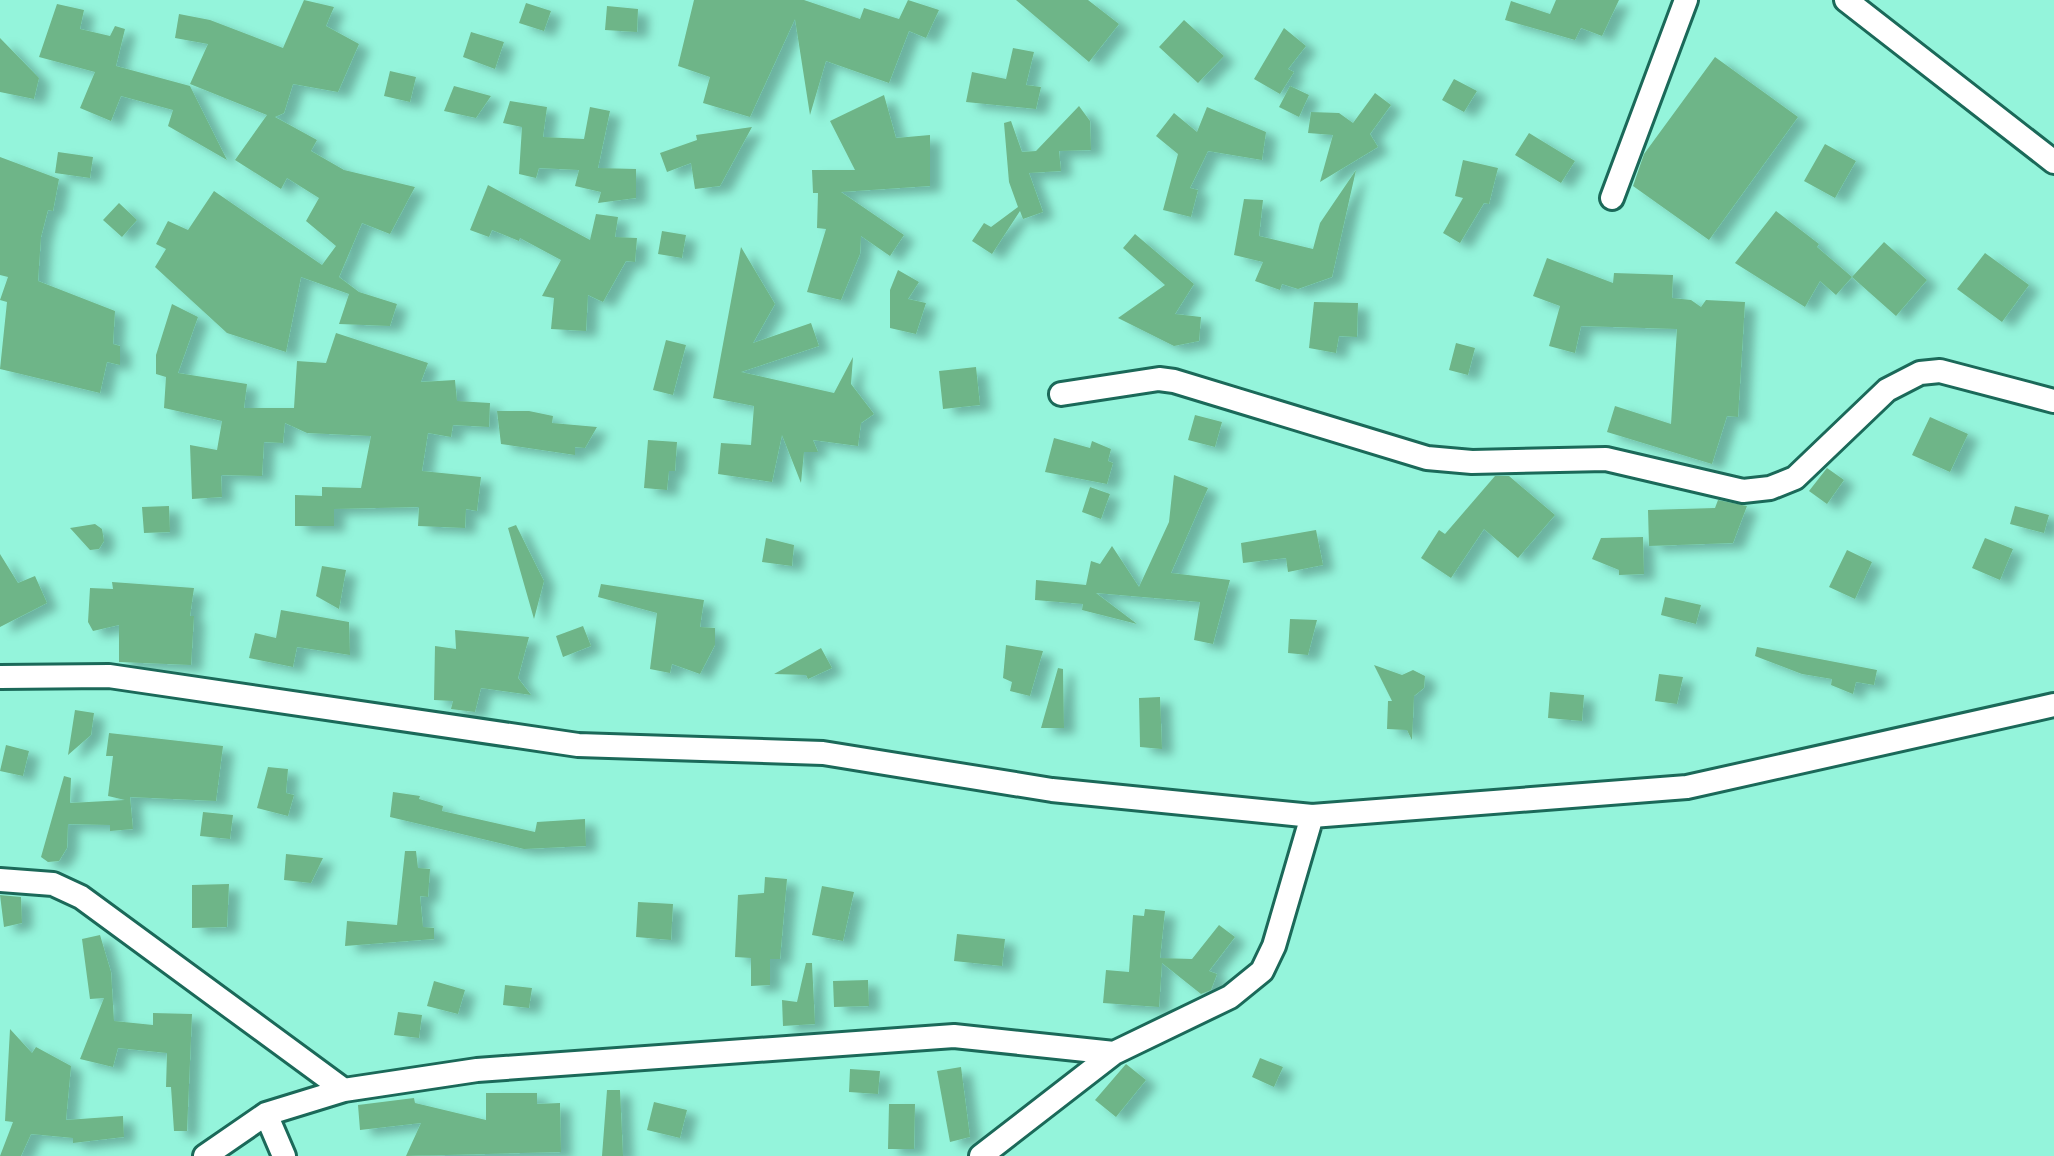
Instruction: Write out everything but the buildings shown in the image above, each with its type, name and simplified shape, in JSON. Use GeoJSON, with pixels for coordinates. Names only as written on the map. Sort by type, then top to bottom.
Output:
{"type":"FeatureCollection","features":[{"type":"Feature","properties":{"kind":"street"},"geometry":{"type":"LineString","coordinates":[[1612,198],[1686,0]]}},
{"type":"Feature","properties":{"kind":"street"},"geometry":{"type":"LineString","coordinates":[[1846,0],[2054,162]]}},
{"type":"Feature","properties":{"kind":"street"},"geometry":{"type":"LineString","coordinates":[[1061,394],[1159,379],[1174,381],[1427,458],[1472,462],[1606,458],[1743,491],[1770,488],[1795,478],[1887,390],[1920,373],[1940,371],[2054,401]]}},
{"type":"Feature","properties":{"kind":"street"},"geometry":{"type":"LineString","coordinates":[[0,677],[109,676],[578,745],[823,753],[1052,790],[1312,816],[1687,788],[2054,705]]}},
{"type":"Feature","properties":{"kind":"street"},"geometry":{"type":"LineString","coordinates":[[982,1156],[1114,1053],[1230,996],[1262,971],[1274,946],[1312,816]]}},
{"type":"Feature","properties":{"kind":"street"},"geometry":{"type":"LineString","coordinates":[[0,880],[53,884],[80,897],[344,1090]]}},
{"type":"Feature","properties":{"kind":"street"},"geometry":{"type":"LineString","coordinates":[[205,1156],[266,1114],[344,1090],[477,1070],[954,1036],[1114,1053]]}},
{"type":"Feature","properties":{"kind":"street"},"geometry":{"type":"LineString","coordinates":[[266,1114],[284,1156]]}}]}
